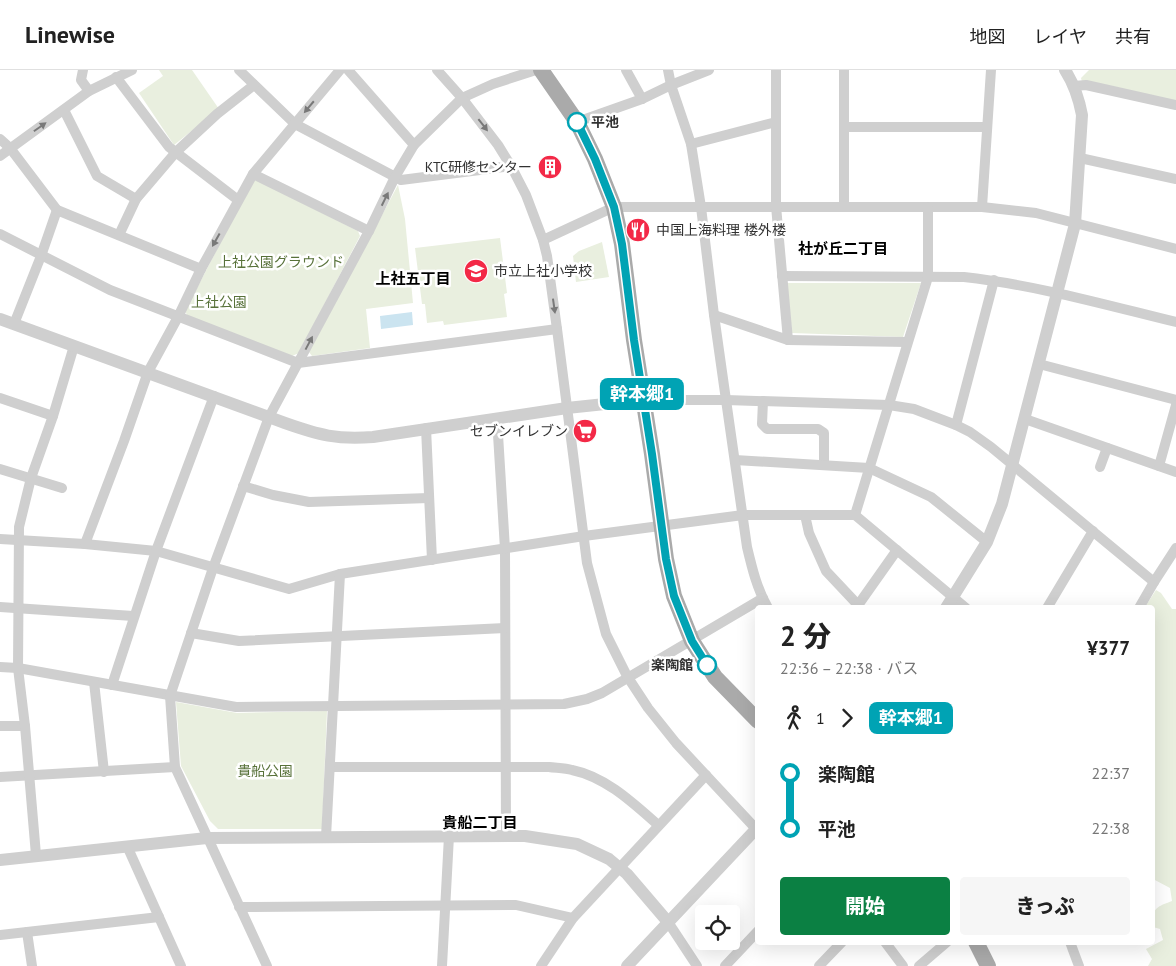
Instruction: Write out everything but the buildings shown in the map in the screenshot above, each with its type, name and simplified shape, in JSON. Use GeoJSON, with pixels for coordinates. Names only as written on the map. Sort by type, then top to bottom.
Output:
{"type":"FeatureCollection","features":[{"type":"Feature","properties":{"kind":"main road"},"geometry":{"type":"LineString","coordinates":[[541,70],[577,122],[595,159],[614,207],[622,244],[666,559],[674,596],[692,641],[715,677],[755,718]]}},
{"type":"Feature","properties":{"kind":"main road"},"geometry":{"type":"LineString","coordinates":[[978,945],[988,966]]}},
{"type":"Feature","properties":{"kind":"street"},"geometry":{"type":"LineString","coordinates":[[83,70],[81,80],[89,91]]}},
{"type":"Feature","properties":{"kind":"street"},"geometry":{"type":"LineString","coordinates":[[0,156],[89,91],[116,76],[132,70]]}},
{"type":"Feature","properties":{"kind":"street"},"geometry":{"type":"LineString","coordinates":[[239,70],[295,124],[401,180],[511,166]]}},
{"type":"Feature","properties":{"kind":"street"},"geometry":{"type":"LineString","coordinates":[[86,544],[148,372],[178,317],[201,269],[253,174],[340,70]]}},
{"type":"Feature","properties":{"kind":"street"},"geometry":{"type":"LineString","coordinates":[[348,70],[414,145]]}},
{"type":"Feature","properties":{"kind":"street"},"geometry":{"type":"LineString","coordinates":[[437,70],[462,98],[498,145],[526,195],[543,240],[557,329],[587,563],[606,634],[628,677],[648,708],[706,775],[755,827]]}},
{"type":"Feature","properties":{"kind":"street"},"geometry":{"type":"LineString","coordinates":[[267,966],[175,767],[170,696],[213,568],[269,416],[369,232],[395,177],[414,145],[462,98],[493,84],[536,70]]}},
{"type":"Feature","properties":{"kind":"street"},"geometry":{"type":"LineString","coordinates":[[626,70],[642,99]]}},
{"type":"Feature","properties":{"kind":"street"},"geometry":{"type":"LineString","coordinates":[[668,70],[691,144],[747,548],[752,569],[765,603]]}},
{"type":"Feature","properties":{"kind":"street"},"geometry":{"type":"LineString","coordinates":[[577,122],[642,99],[671,84],[709,70]]}},
{"type":"Feature","properties":{"kind":"street"},"geometry":{"type":"LineString","coordinates":[[776,70],[776,206],[788,340]]}},
{"type":"Feature","properties":{"kind":"street"},"geometry":{"type":"LineString","coordinates":[[844,70],[844,206]]}},
{"type":"Feature","properties":{"kind":"street"},"geometry":{"type":"LineString","coordinates":[[982,207],[991,70]]}},
{"type":"Feature","properties":{"kind":"street"},"geometry":{"type":"LineString","coordinates":[[0,539],[86,544],[156,551],[289,589],[340,574],[661,525],[742,515],[855,515],[898,550],[949,602],[986,542],[1002,504],[1075,224],[1082,115],[1074,86],[1064,70]]}},
{"type":"Feature","properties":{"kind":"street"},"geometry":{"type":"LineString","coordinates":[[116,76],[169,147],[238,200]]}},
{"type":"Feature","properties":{"kind":"street"},"geometry":{"type":"LineString","coordinates":[[119,235],[136,199],[176,152],[217,114],[254,85]]}},
{"type":"Feature","properties":{"kind":"street"},"geometry":{"type":"LineString","coordinates":[[1074,86],[1086,85],[1176,105]]}},
{"type":"Feature","properties":{"kind":"street"},"geometry":{"type":"LineString","coordinates":[[64,110],[97,176],[136,199]]}},
{"type":"Feature","properties":{"kind":"street"},"geometry":{"type":"LineString","coordinates":[[691,144],[776,122]]}},
{"type":"Feature","properties":{"kind":"street"},"geometry":{"type":"LineString","coordinates":[[844,127],[987,127]]}},
{"type":"Feature","properties":{"kind":"street"},"geometry":{"type":"LineString","coordinates":[[0,139],[10,148],[57,210],[201,269]]}},
{"type":"Feature","properties":{"kind":"street"},"geometry":{"type":"LineString","coordinates":[[1080,158],[1176,179]]}},
{"type":"Feature","properties":{"kind":"street"},"geometry":{"type":"LineString","coordinates":[[253,174],[369,232]]}},
{"type":"Feature","properties":{"kind":"street"},"geometry":{"type":"LineString","coordinates":[[543,240],[614,207],[982,207],[1036,213],[1176,249]]}},
{"type":"Feature","properties":{"kind":"street"},"geometry":{"type":"LineString","coordinates":[[855,515],[928,277],[928,207]]}},
{"type":"Feature","properties":{"kind":"street"},"geometry":{"type":"LineString","coordinates":[[14,324],[57,210]]}},
{"type":"Feature","properties":{"kind":"street"},"geometry":{"type":"LineString","coordinates":[[0,234],[110,290],[298,363],[557,329]]}},
{"type":"Feature","properties":{"kind":"street"},"geometry":{"type":"LineString","coordinates":[[782,276],[964,277],[994,280],[1058,293],[1176,322]]}},
{"type":"Feature","properties":{"kind":"street"},"geometry":{"type":"LineString","coordinates":[[956,425],[994,280]]}},
{"type":"Feature","properties":{"kind":"street"},"geometry":{"type":"LineString","coordinates":[[714,315],[788,340],[907,342]]}},
{"type":"Feature","properties":{"kind":"street"},"geometry":{"type":"LineString","coordinates":[[0,318],[316,434],[342,438],[373,436],[567,408],[643,400],[726,400],[889,405],[914,410],[956,425],[991,447],[1154,582]]}},
{"type":"Feature","properties":{"kind":"street"},"geometry":{"type":"LineString","coordinates":[[36,855],[18,668],[18,539],[19,527],[31,478],[53,416],[74,346]]}},
{"type":"Feature","properties":{"kind":"street"},"geometry":{"type":"LineString","coordinates":[[1039,364],[1176,400]]}},
{"type":"Feature","properties":{"kind":"street"},"geometry":{"type":"LineString","coordinates":[[112,685],[133,616],[214,396]]}},
{"type":"Feature","properties":{"kind":"street"},"geometry":{"type":"LineString","coordinates":[[0,398],[53,416]]}},
{"type":"Feature","properties":{"kind":"street"},"geometry":{"type":"LineString","coordinates":[[763,401],[762,424],[767,429],[818,429],[824,433],[824,465]]}},
{"type":"Feature","properties":{"kind":"street"},"geometry":{"type":"LineString","coordinates":[[1159,466],[1176,404]]}},
{"type":"Feature","properties":{"kind":"street"},"geometry":{"type":"LineString","coordinates":[[497,418],[504,549],[506,836]]}},
{"type":"Feature","properties":{"kind":"street"},"geometry":{"type":"LineString","coordinates":[[1025,419],[1176,472]]}},
{"type":"Feature","properties":{"kind":"street"},"geometry":{"type":"LineString","coordinates":[[426,428],[432,560]]}},
{"type":"Feature","properties":{"kind":"street"},"geometry":{"type":"LineString","coordinates":[[1100,467],[1107,448]]}},
{"type":"Feature","properties":{"kind":"street"},"geometry":{"type":"LineString","coordinates":[[735,460],[869,468],[931,497],[986,542]]}},
{"type":"Feature","properties":{"kind":"street"},"geometry":{"type":"LineString","coordinates":[[0,470],[62,488]]}},
{"type":"Feature","properties":{"kind":"street"},"geometry":{"type":"LineString","coordinates":[[243,486],[273,495],[309,502],[429,498]]}},
{"type":"Feature","properties":{"kind":"street"},"geometry":{"type":"LineString","coordinates":[[805,515],[809,533],[826,571],[856,605]]}},
{"type":"Feature","properties":{"kind":"street"},"geometry":{"type":"LineString","coordinates":[[1048,605],[1094,531]]}},
{"type":"Feature","properties":{"kind":"street"},"geometry":{"type":"LineString","coordinates":[[1140,605],[1176,548]]}},
{"type":"Feature","properties":{"kind":"street"},"geometry":{"type":"LineString","coordinates":[[858,605],[898,550]]}},
{"type":"Feature","properties":{"kind":"street"},"geometry":{"type":"LineString","coordinates":[[326,837],[340,574]]}},
{"type":"Feature","properties":{"kind":"street"},"geometry":{"type":"LineString","coordinates":[[0,607],[133,616]]}},
{"type":"Feature","properties":{"kind":"street"},"geometry":{"type":"LineString","coordinates":[[0,667],[18,668],[236,707],[564,704],[587,699],[602,693],[692,641],[755,608]]}},
{"type":"Feature","properties":{"kind":"street"},"geometry":{"type":"LineString","coordinates":[[191,633],[239,641],[505,628]]}},
{"type":"Feature","properties":{"kind":"street"},"geometry":{"type":"LineString","coordinates":[[94,682],[104,772]]}},
{"type":"Feature","properties":{"kind":"street"},"geometry":{"type":"LineString","coordinates":[[0,726],[25,726]]}},
{"type":"Feature","properties":{"kind":"street"},"geometry":{"type":"LineString","coordinates":[[0,777],[175,767]]}},
{"type":"Feature","properties":{"kind":"street"},"geometry":{"type":"LineString","coordinates":[[330,767],[549,767],[573,770],[601,780],[633,803],[658,825]]}},
{"type":"Feature","properties":{"kind":"street"},"geometry":{"type":"LineString","coordinates":[[542,966],[574,918],[706,775]]}},
{"type":"Feature","properties":{"kind":"street"},"geometry":{"type":"LineString","coordinates":[[626,966],[755,831]]}},
{"type":"Feature","properties":{"kind":"street"},"geometry":{"type":"LineString","coordinates":[[442,966],[448,836]]}},
{"type":"Feature","properties":{"kind":"street"},"geometry":{"type":"LineString","coordinates":[[0,860],[207,838],[525,836],[577,844],[608,859],[628,874],[668,922],[697,966]]}},
{"type":"Feature","properties":{"kind":"street"},"geometry":{"type":"LineString","coordinates":[[127,846],[182,966]]}},
{"type":"Feature","properties":{"kind":"street"},"geometry":{"type":"LineString","coordinates":[[240,907],[516,904],[574,918]]}},
{"type":"Feature","properties":{"kind":"street"},"geometry":{"type":"LineString","coordinates":[[0,935],[159,916]]}},
{"type":"Feature","properties":{"kind":"street"},"geometry":{"type":"LineString","coordinates":[[27,932],[32,966]]}},
{"type":"Feature","properties":{"kind":"street"},"geometry":{"type":"LineString","coordinates":[[725,966],[755,934]]}},
{"type":"Feature","properties":{"kind":"street"},"geometry":{"type":"LineString","coordinates":[[819,966],[839,945]]}},
{"type":"Feature","properties":{"kind":"street"},"geometry":{"type":"LineString","coordinates":[[887,945],[903,966]]}},
{"type":"Feature","properties":{"kind":"street"},"geometry":{"type":"LineString","coordinates":[[918,966],[943,945]]}},
{"type":"Feature","properties":{"kind":"street"},"geometry":{"type":"LineString","coordinates":[[1071,945],[1078,966]]}},
{"type":"Feature","properties":{"kind":"green space"},"geometry":{"type":"Polygon","coordinates":[[[159,70],[192,70],[219,109],[174,145],[139,93],[163,76],[159,70]]]}},
{"type":"Feature","properties":{"kind":"green space"},"geometry":{"type":"Polygon","coordinates":[[[1089,70],[1176,70],[1176,103],[1082,82],[1081,78],[1089,70]]]}},
{"type":"Feature","properties":{"kind":"green space","name":"上社公園"},"geometry":{"type":"Polygon","coordinates":[[[257,180],[358,231],[360,236],[299,353],[292,356],[188,317],[185,311],[252,182],[257,180]]]}},
{"type":"Feature","properties":{"kind":"green space"},"geometry":{"type":"Polygon","coordinates":[[[398,185],[405,219],[413,303],[366,309],[370,348],[312,356],[309,352],[398,185]]]}},
{"type":"Feature","properties":{"kind":"green space"},"geometry":{"type":"Polygon","coordinates":[[[500,238],[507,293],[504,294],[507,317],[444,325],[443,321],[427,323],[425,304],[422,304],[415,248],[500,238]]]}},
{"type":"Feature","properties":{"kind":"green space"},"geometry":{"type":"Polygon","coordinates":[[[602,242],[609,277],[576,282],[573,256],[579,251],[602,242]]]}},
{"type":"Feature","properties":{"kind":"green space"},"geometry":{"type":"Polygon","coordinates":[[[787,283],[921,283],[903,337],[792,333],[787,283]]]}},
{"type":"Feature","properties":{"kind":"green space"},"geometry":{"type":"Polygon","coordinates":[[[1156,590],[1161,593],[1172,609],[1176,609],[1176,966],[1148,966],[1152,959],[1146,949],[1163,940],[1160,929],[1155,928],[1155,910],[1172,901],[1170,888],[1155,880],[1155,605],[1146,605],[1156,590]]]}},
{"type":"Feature","properties":{"kind":"green space","name":"貴船公園"},"geometry":{"type":"Polygon","coordinates":[[[176,702],[237,713],[327,711],[322,829],[218,829],[210,821],[181,766],[176,702]]]}},
{"type":"Feature","properties":{"kind":"water"},"geometry":{"type":"Polygon","coordinates":[[[412,312],[413,325],[381,329],[380,316],[412,312]]]}},
{"type":"Feature","properties":{"kind":"bus line","name":"幹本郷1"},"geometry":{"type":"LineString","coordinates":[[577,122],[595,159],[614,207],[622,244],[666,559],[674,596],[692,641],[707,665]]}},
{"type":"Feature","properties":{"kind":"place","name":"平池"},"geometry":{"type":"Point","coordinates":[577,122]}},
{"type":"Feature","properties":{"kind":"place","name":"KTC研修センター"},"geometry":{"type":"Point","coordinates":[550,167]}},
{"type":"Feature","properties":{"kind":"place","name":"中国上海料理 楼外楼"},"geometry":{"type":"Point","coordinates":[638,230]}},
{"type":"Feature","properties":{"kind":"place","name":"市立上社小学校"},"geometry":{"type":"Point","coordinates":[476,271]}},
{"type":"Feature","properties":{"kind":"place","name":"セブンイレブン"},"geometry":{"type":"Point","coordinates":[585,431]}},
{"type":"Feature","properties":{"kind":"place","name":"楽陶館"},"geometry":{"type":"Point","coordinates":[707,665]}},
{"type":"Feature","properties":{"kind":"district","name":"社が丘二丁目"},"geometry":{"type":"Point","coordinates":[843,248]}},
{"type":"Feature","properties":{"kind":"district","name":"上社五丁目"},"geometry":{"type":"Point","coordinates":[413,278]}},
{"type":"Feature","properties":{"kind":"district","name":"貴船二丁目"},"geometry":{"type":"Point","coordinates":[480,822]}},
{"type":"Feature","properties":{"kind":"park label","name":"上社公園グラウンド"},"geometry":{"type":"Point","coordinates":[281,262]}}]}
